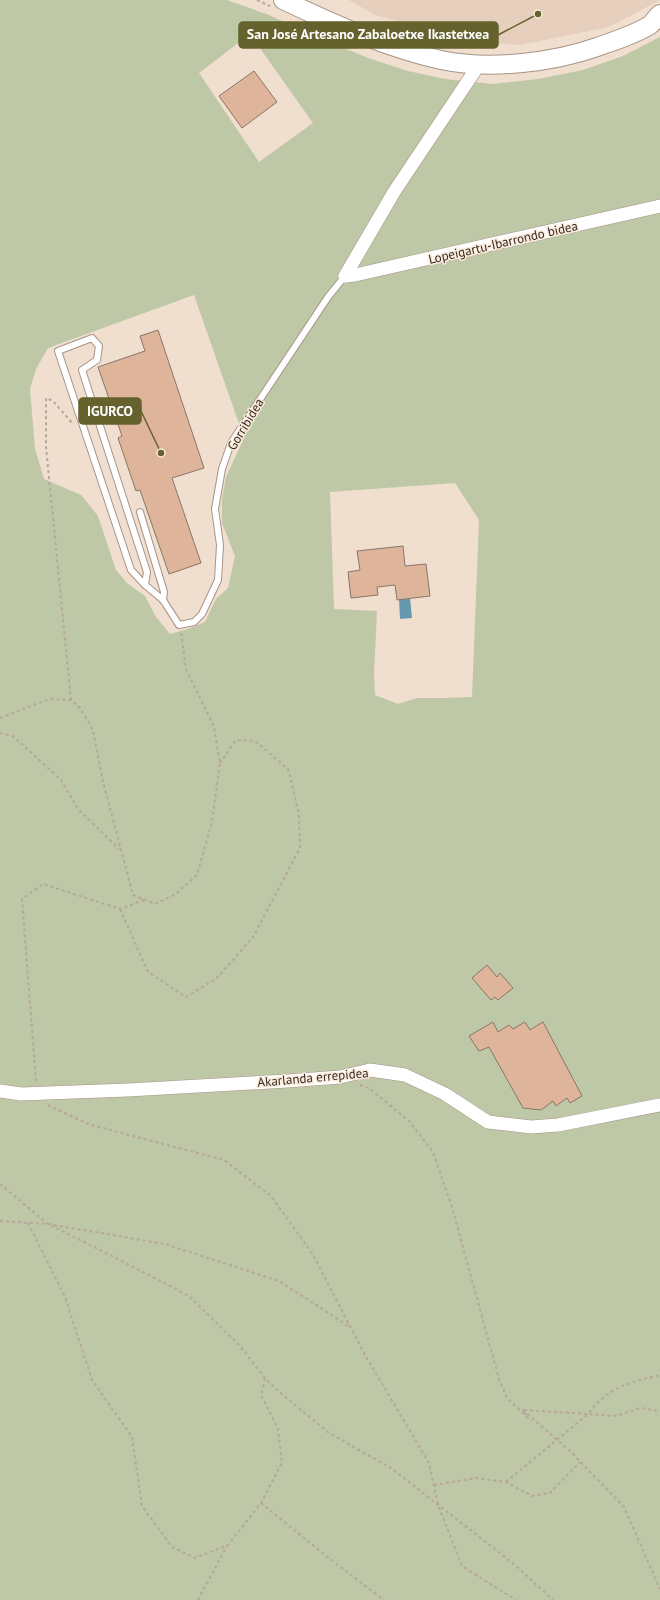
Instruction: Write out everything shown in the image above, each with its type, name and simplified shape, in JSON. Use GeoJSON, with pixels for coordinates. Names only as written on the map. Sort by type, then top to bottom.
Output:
{"type":"FeatureCollection","features":[{"type":"Feature","properties":{"kind":"main road"},"geometry":{"type":"LineString","coordinates":[[283,0],[347,29],[404,50],[443,60],[499,64],[543,61],[581,52],[624,37],[651,24],[658,16]]}},
{"type":"Feature","properties":{"kind":"main road"},"geometry":{"type":"LineString","coordinates":[[306,0],[352,22],[421,45],[453,52],[501,55],[543,51],[578,43],[619,28],[646,15],[658,16]]}},
{"type":"Feature","properties":{"kind":"street"},"geometry":{"type":"LineString","coordinates":[[345,276],[394,192],[480,63]]}},
{"type":"Feature","properties":{"kind":"street","name":"Lopeigartu-Ibarrondo bidea"},"geometry":{"type":"LineString","coordinates":[[345,276],[660,206]]}},
{"type":"Feature","properties":{"kind":"street","name":"Akarlanda errepidea"},"geometry":{"type":"LineString","coordinates":[[0,1091],[21,1094],[128,1090],[340,1077],[370,1070],[405,1075],[445,1094],[488,1122],[531,1127],[558,1125],[660,1105]]}},
{"type":"Feature","properties":{"kind":"lane","name":"Gorribidea"},"geometry":{"type":"LineString","coordinates":[[179,625],[194,622],[202,614],[218,580],[220,544],[215,509],[222,469],[231,443],[328,297],[345,276]]}},
{"type":"Feature","properties":{"kind":"lane"},"geometry":{"type":"LineString","coordinates":[[145,585],[147,572],[82,370],[97,360],[99,346],[92,338],[58,351],[131,570],[145,585],[163,600],[179,625]]}},
{"type":"Feature","properties":{"kind":"lane"},"geometry":{"type":"LineString","coordinates":[[140,512],[164,592],[163,600]]}},
{"type":"Feature","properties":{"kind":"path"},"geometry":{"type":"LineString","coordinates":[[71,700],[46,447],[46,398],[54,401],[73,425]]}},
{"type":"Feature","properties":{"kind":"path"},"geometry":{"type":"LineString","coordinates":[[0,718],[49,699],[71,700],[80,708],[93,730],[103,782],[133,895],[155,904],[176,894],[197,875],[212,822],[220,763],[214,727],[186,669],[179,625]]}},
{"type":"Feature","properties":{"kind":"path"},"geometry":{"type":"LineString","coordinates":[[0,733],[13,736],[61,780],[78,809],[120,850]]}},
{"type":"Feature","properties":{"kind":"path"},"geometry":{"type":"LineString","coordinates":[[120,909],[148,972],[186,997],[217,978],[253,937],[300,848],[299,814],[288,769],[255,741],[236,740],[220,763]]}},
{"type":"Feature","properties":{"kind":"path"},"geometry":{"type":"LineString","coordinates":[[144,900],[120,909],[43,884],[22,899],[37,1093],[48,1106],[88,1124],[224,1160],[271,1196],[312,1253],[365,1355],[429,1463],[438,1505],[462,1566],[516,1600]]}},
{"type":"Feature","properties":{"kind":"path"},"geometry":{"type":"LineString","coordinates":[[340,1077],[369,1088],[374,1092],[408,1121],[433,1152],[452,1207],[499,1379],[507,1398],[528,1418],[523,1410]]}},
{"type":"Feature","properties":{"kind":"path"},"geometry":{"type":"LineString","coordinates":[[0,1184],[48,1224],[189,1296],[240,1346],[266,1378],[283,1395],[329,1433],[392,1468],[514,1564],[553,1600]]}},
{"type":"Feature","properties":{"kind":"path"},"geometry":{"type":"LineString","coordinates":[[0,1221],[48,1224],[165,1244],[279,1281],[351,1327]]}},
{"type":"Feature","properties":{"kind":"path"},"geometry":{"type":"LineString","coordinates":[[28,1223],[66,1297],[92,1380],[132,1437],[142,1506],[172,1546],[195,1558],[228,1546]]}},
{"type":"Feature","properties":{"kind":"path"},"geometry":{"type":"LineString","coordinates":[[506,1482],[588,1414],[595,1404],[620,1386],[660,1375]]}},
{"type":"Feature","properties":{"kind":"path"},"geometry":{"type":"LineString","coordinates":[[198,1600],[228,1546],[261,1503],[282,1464],[278,1429],[261,1395],[266,1378]]}},
{"type":"Feature","properties":{"kind":"path"},"geometry":{"type":"LineString","coordinates":[[523,1410],[616,1416],[640,1408],[660,1411]]}},
{"type":"Feature","properties":{"kind":"path"},"geometry":{"type":"LineString","coordinates":[[523,1410],[555,1440],[570,1451],[624,1507],[660,1590]]}},
{"type":"Feature","properties":{"kind":"path"},"geometry":{"type":"LineString","coordinates":[[434,1484],[476,1478],[506,1482],[532,1496],[550,1493],[580,1462]]}},
{"type":"Feature","properties":{"kind":"path"},"geometry":{"type":"LineString","coordinates":[[261,1503],[330,1559],[384,1600]]}},
{"type":"Feature","properties":{"kind":"shaded area"},"geometry":{"type":"Polygon","coordinates":[[[349,0],[660,0],[609,27],[520,45],[469,41],[375,15],[349,0]]]}},
{"type":"Feature","properties":{"kind":"green space"},"geometry":{"type":"Polygon","coordinates":[[[0,0],[227,0],[269,15],[319,38],[371,59],[408,71],[445,79],[493,84],[538,79],[583,70],[623,56],[660,37],[660,1600],[0,1600],[0,0]],[[250,34],[199,73],[259,162],[313,123],[250,34]],[[194,295],[48,348],[36,369],[30,389],[35,449],[44,479],[81,495],[98,516],[116,570],[128,584],[145,596],[156,617],[170,634],[205,622],[216,599],[228,588],[235,556],[222,523],[222,500],[226,477],[244,438],[194,295]],[[455,483],[330,492],[334,609],[377,611],[374,674],[375,695],[398,704],[417,698],[472,697],[479,520],[455,483]]]}},
{"type":"Feature","properties":{"kind":"water"},"geometry":{"type":"Polygon","coordinates":[[[410,598],[412,618],[400,619],[399,599],[410,598]]]}},
{"type":"Feature","properties":{"kind":"building"},"geometry":{"type":"Polygon","coordinates":[[[254,71],[277,102],[242,128],[219,96],[254,71]]]}},
{"type":"Feature","properties":{"kind":"building"},"geometry":{"type":"Polygon","coordinates":[[[158,330],[204,468],[172,478],[201,563],[169,574],[140,490],[136,491],[118,438],[122,436],[98,367],[145,351],[140,336],[158,330]]]}},
{"type":"Feature","properties":{"kind":"building"},"geometry":{"type":"Polygon","coordinates":[[[403,546],[405,566],[426,564],[430,596],[397,600],[395,585],[377,587],[378,595],[351,598],[348,572],[360,570],[357,551],[403,546]]]}},
{"type":"Feature","properties":{"kind":"building"},"geometry":{"type":"Polygon","coordinates":[[[487,965],[497,977],[500,973],[513,988],[498,1000],[495,997],[491,1000],[472,978],[487,965]]]}},
{"type":"Feature","properties":{"kind":"building"},"geometry":{"type":"Polygon","coordinates":[[[493,1022],[498,1032],[509,1025],[513,1029],[525,1022],[530,1030],[543,1022],[582,1096],[570,1103],[567,1098],[556,1106],[553,1101],[541,1110],[523,1108],[489,1047],[479,1051],[469,1036],[493,1022]]]}},
{"type":"Feature","properties":{"kind":"place","name":"San José Artesano Zabaloetxe Ikastetxea"},"geometry":{"type":"Point","coordinates":[538,14]}},
{"type":"Feature","properties":{"kind":"place","name":"IGURCO"},"geometry":{"type":"Point","coordinates":[161,453]}}]}
